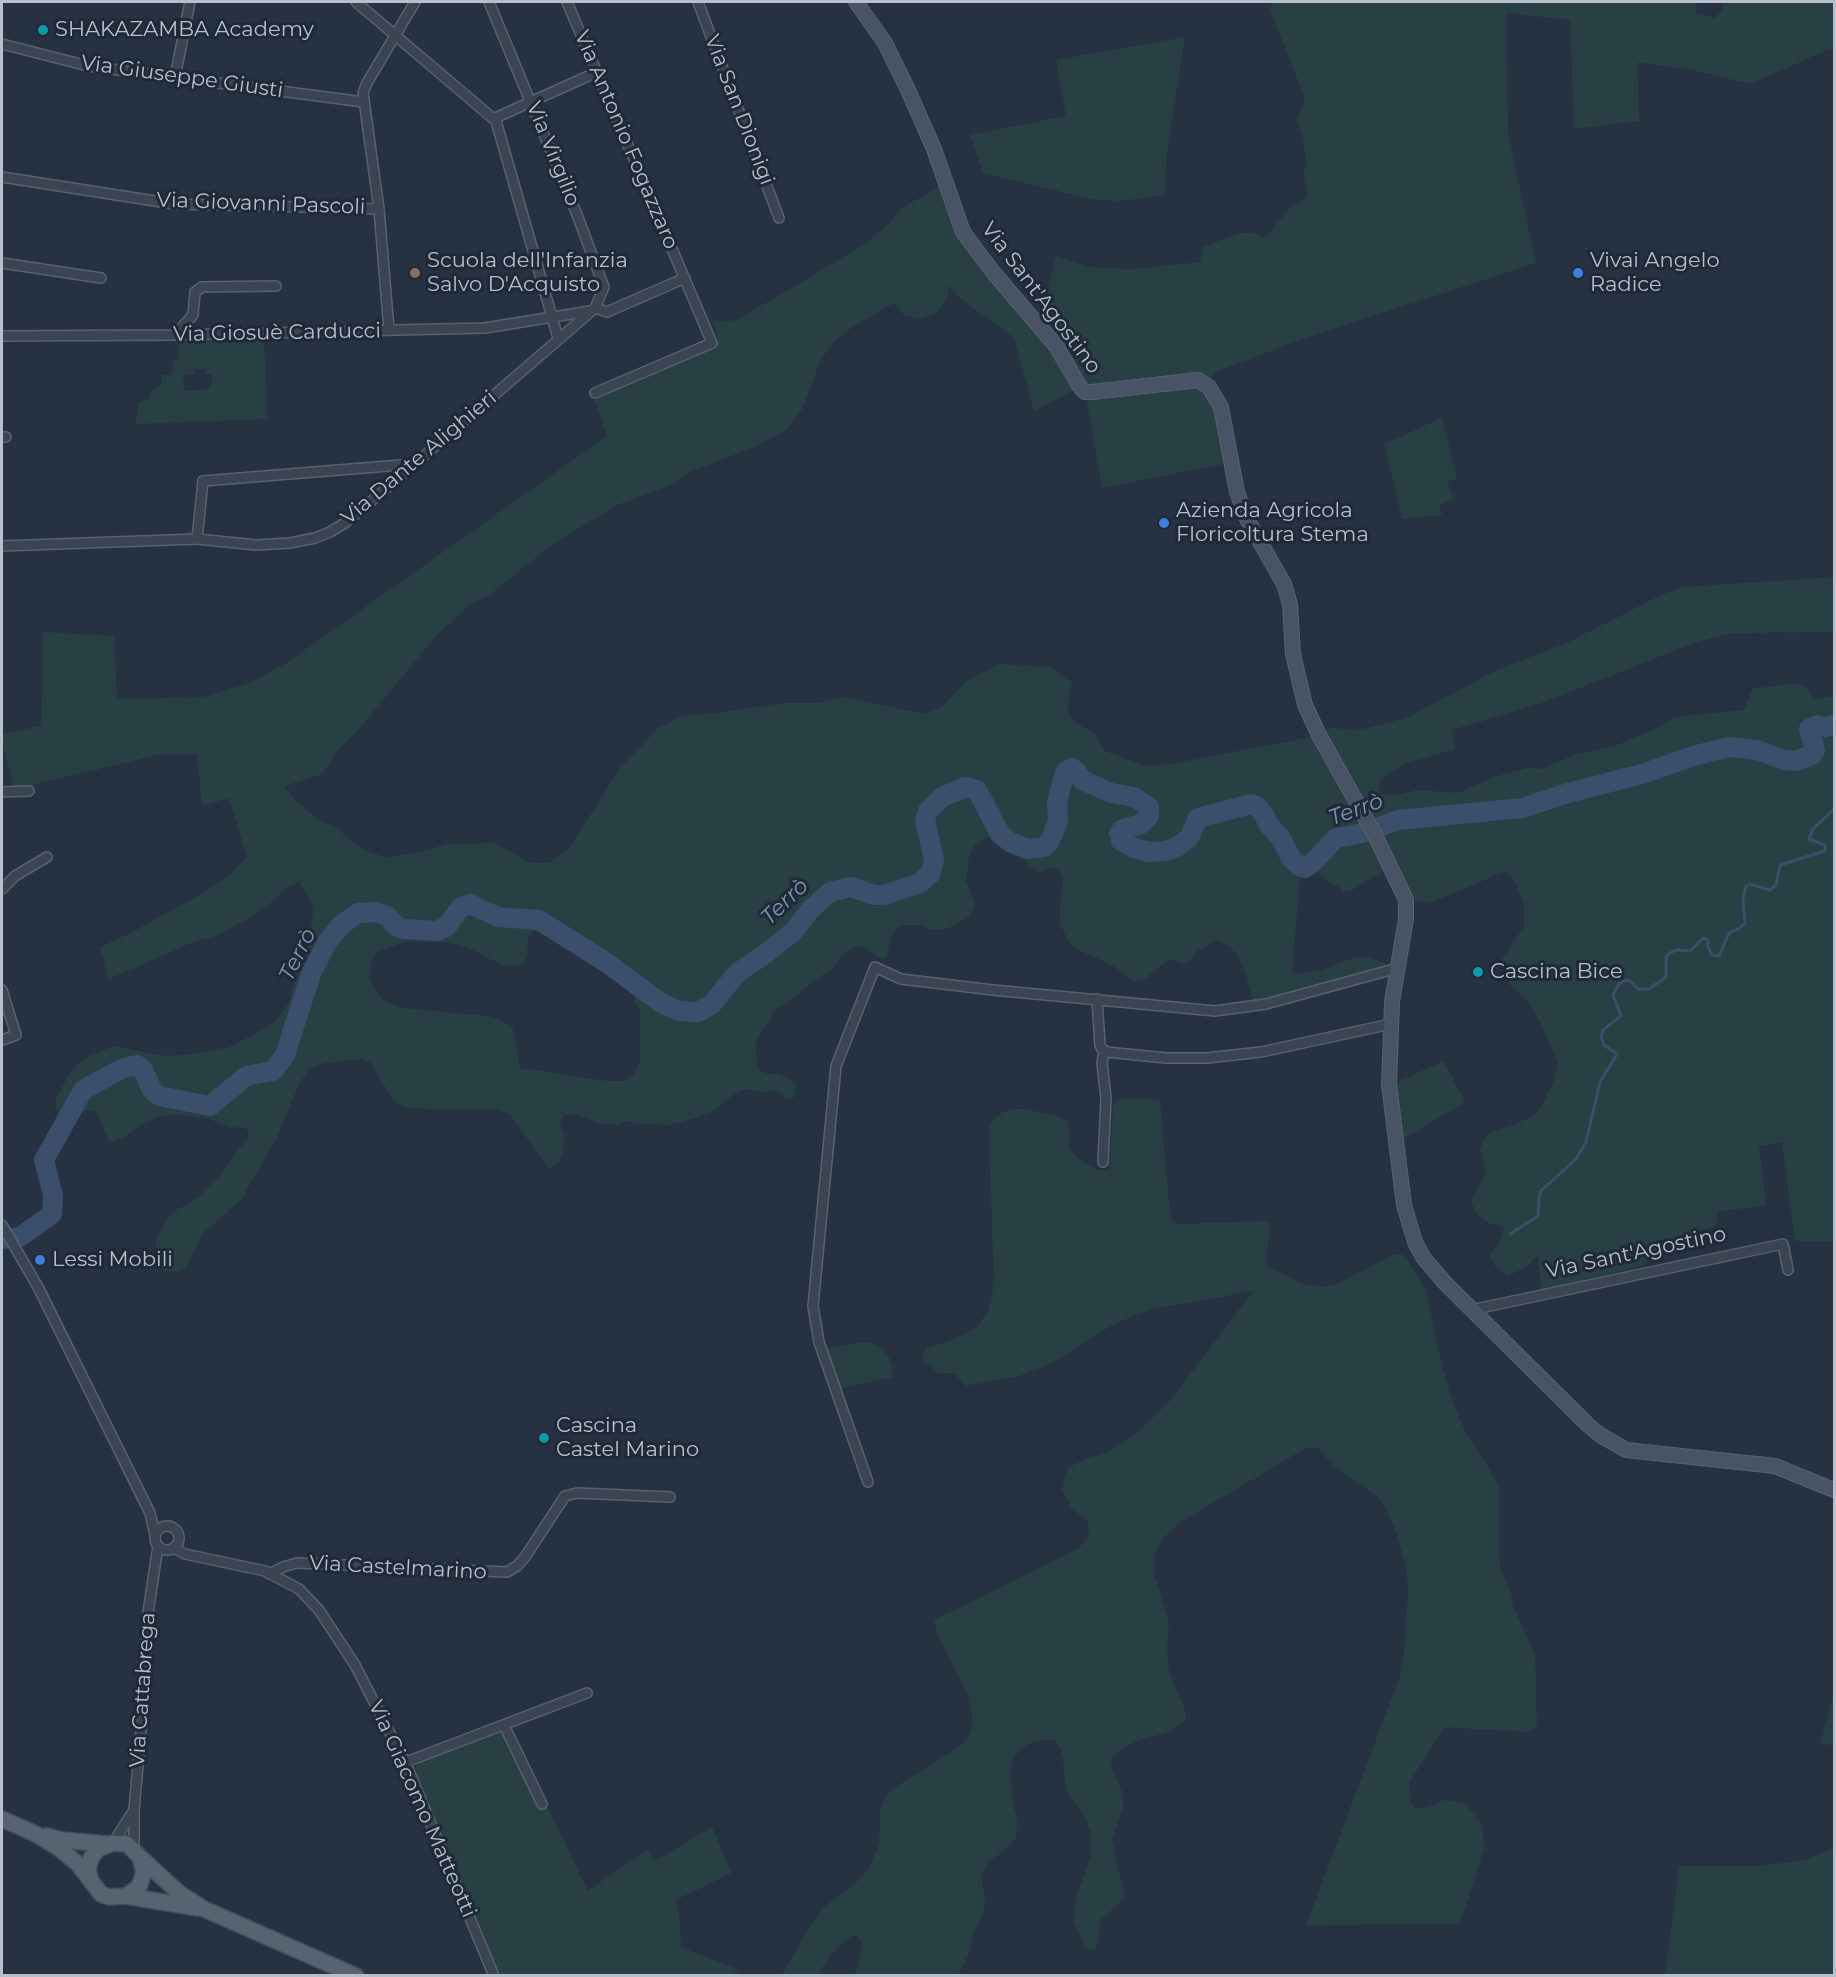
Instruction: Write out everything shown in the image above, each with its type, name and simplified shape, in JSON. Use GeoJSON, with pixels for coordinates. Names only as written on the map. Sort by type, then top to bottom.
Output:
{"type":"FeatureCollection","features":[{"type":"Feature","properties":{"kind":"main road"},"geometry":{"type":"LineString","coordinates":[[2,1819],[36,1834],[70,1856],[101,1894],[118,1898],[133,1892],[142,1880],[143,1864],[137,1853]]}},
{"type":"Feature","properties":{"kind":"main road"},"geometry":{"type":"LineString","coordinates":[[36,1834],[62,1840],[127,1844],[179,1893],[204,1908],[356,1976]]}},
{"type":"Feature","properties":{"kind":"main road"},"geometry":{"type":"LineString","coordinates":[[91,1881],[88,1870],[91,1858],[98,1849],[110,1843]]}},
{"type":"Feature","properties":{"kind":"main road"},"geometry":{"type":"LineString","coordinates":[[126,1896],[204,1908]]}},
{"type":"Feature","properties":{"kind":"street"},"geometry":{"type":"LineString","coordinates":[[175,77],[190,2]]}},
{"type":"Feature","properties":{"kind":"street"},"geometry":{"type":"LineString","coordinates":[[356,2],[495,118],[558,338]]}},
{"type":"Feature","properties":{"kind":"street"},"geometry":{"type":"LineString","coordinates":[[389,330],[379,209],[363,93],[394,35],[415,2]]}},
{"type":"Feature","properties":{"kind":"street","name":"Via Virgilio"},"geometry":{"type":"LineString","coordinates":[[489,2],[576,212],[604,287],[594,310]]}},
{"type":"Feature","properties":{"kind":"street","name":"Via Antonio Fogazzaro"},"geometry":{"type":"LineString","coordinates":[[567,2],[712,344],[595,393]]}},
{"type":"Feature","properties":{"kind":"street","name":"Via San Dionigi"},"geometry":{"type":"LineString","coordinates":[[698,2],[779,218]]}},
{"type":"Feature","properties":{"kind":"street","name":"Via Sant'Agostino"},"geometry":{"type":"LineString","coordinates":[[856,2],[885,43],[908,90],[934,149],[963,232],[993,272],[1056,346],[1080,387],[1085,392],[1092,392],[1198,380],[1209,387],[1221,407],[1237,492],[1247,519],[1284,584],[1290,604],[1293,654],[1305,705],[1319,735],[1364,813],[1406,900],[1406,918],[1392,1002],[1389,1084],[1404,1205],[1414,1242],[1423,1257],[1444,1283],[1587,1424],[1600,1435],[1626,1450],[1775,1466],[1834,1490]]}},
{"type":"Feature","properties":{"kind":"street","name":"Via Giuseppe Giusti"},"geometry":{"type":"LineString","coordinates":[[2,44],[88,66],[364,102]]}},
{"type":"Feature","properties":{"kind":"street"},"geometry":{"type":"LineString","coordinates":[[495,118],[597,72]]}},
{"type":"Feature","properties":{"kind":"street","name":"Via Giovanni Pascoli"},"geometry":{"type":"LineString","coordinates":[[2,177],[174,204],[379,209]]}},
{"type":"Feature","properties":{"kind":"street"},"geometry":{"type":"LineString","coordinates":[[2,263],[100,278]]}},
{"type":"Feature","properties":{"kind":"street"},"geometry":{"type":"LineString","coordinates":[[594,310],[607,312],[685,278]]}},
{"type":"Feature","properties":{"kind":"street"},"geometry":{"type":"LineString","coordinates":[[175,335],[193,315],[195,292],[202,287],[276,286]]}},
{"type":"Feature","properties":{"kind":"street","name":"Via Giosuè Carducci"},"geometry":{"type":"LineString","coordinates":[[2,336],[175,335],[485,328],[594,310]]}},
{"type":"Feature","properties":{"kind":"street","name":"Via Dante Alighieri"},"geometry":{"type":"LineString","coordinates":[[2,546],[197,539],[256,545],[290,543],[315,538],[345,523],[558,338],[594,310]]}},
{"type":"Feature","properties":{"kind":"street"},"geometry":{"type":"LineString","coordinates":[[197,539],[203,481],[413,464]]}},
{"type":"Feature","properties":{"kind":"street"},"geometry":{"type":"LineString","coordinates":[[2,792],[29,791]]}},
{"type":"Feature","properties":{"kind":"street"},"geometry":{"type":"LineString","coordinates":[[2,889],[15,876],[47,857]]}},
{"type":"Feature","properties":{"kind":"street"},"geometry":{"type":"LineString","coordinates":[[868,1482],[819,1342],[813,1306],[837,1066],[875,967],[901,979],[1215,1011],[1266,1004],[1398,968]]}},
{"type":"Feature","properties":{"kind":"street"},"geometry":{"type":"LineString","coordinates":[[2,990],[16,1035],[2,1040]]}},
{"type":"Feature","properties":{"kind":"street"},"geometry":{"type":"LineString","coordinates":[[1097,999],[1100,1045],[1107,1052],[1166,1058],[1206,1058],[1261,1052],[1391,1024]]}},
{"type":"Feature","properties":{"kind":"street"},"geometry":{"type":"LineString","coordinates":[[1103,1162],[1106,1098],[1102,1063],[1103,1056],[1107,1052]]}},
{"type":"Feature","properties":{"kind":"street"},"geometry":{"type":"LineString","coordinates":[[3,1227],[38,1287],[150,1513],[158,1546],[171,1549]]}},
{"type":"Feature","properties":{"kind":"street","name":"Via Sant'Agostino"},"geometry":{"type":"LineString","coordinates":[[1472,1310],[1783,1244],[1788,1270]]}},
{"type":"Feature","properties":{"kind":"street","name":"Via Castelmarino"},"geometry":{"type":"LineString","coordinates":[[269,1574],[297,1563],[507,1572],[525,1557],[565,1496],[577,1492],[669,1497]]}},
{"type":"Feature","properties":{"kind":"street"},"geometry":{"type":"LineString","coordinates":[[150,1513],[176,1531],[178,1539],[154,1569]]}},
{"type":"Feature","properties":{"kind":"street"},"geometry":{"type":"LineString","coordinates":[[155,1535],[159,1529],[166,1526]]}},
{"type":"Feature","properties":{"kind":"street","name":"Via Giacomo Matteotti"},"geometry":{"type":"LineString","coordinates":[[178,1539],[198,1556]]}},
{"type":"Feature","properties":{"kind":"street","name":"Via Cattabrega"},"geometry":{"type":"LineString","coordinates":[[137,1853],[134,1810],[144,1698],[148,1613],[158,1546]]}},
{"type":"Feature","properties":{"kind":"street","name":"Via Giacomo Matteotti"},"geometry":{"type":"LineString","coordinates":[[171,1549],[269,1574],[299,1589],[319,1610],[374,1698],[406,1762],[494,1976]]}},
{"type":"Feature","properties":{"kind":"street"},"geometry":{"type":"LineString","coordinates":[[406,1762],[587,1693]]}},
{"type":"Feature","properties":{"kind":"street"},"geometry":{"type":"LineString","coordinates":[[504,1725],[542,1804]]}},
{"type":"Feature","properties":{"kind":"street","name":"Via Cattabrega"},"geometry":{"type":"LineString","coordinates":[[110,1843],[134,1810]]}},
{"type":"Feature","properties":{"kind":"green space"},"geometry":{"type":"Polygon","coordinates":[[[1273,2],[1696,2],[1696,13],[1715,18],[1722,11],[1723,2],[1834,2],[1834,49],[1750,84],[1693,70],[1638,62],[1639,121],[1574,129],[1570,20],[1506,13],[1508,133],[1536,263],[1299,340],[1216,372],[1209,380],[1089,386],[1060,343],[1041,320],[1056,256],[1089,267],[1132,269],[1201,262],[1202,247],[1240,233],[1254,233],[1263,237],[1290,208],[1307,196],[1302,134],[1296,119],[1303,107],[1304,96],[1270,10],[1273,2]]]}},
{"type":"Feature","properties":{"kind":"green space"},"geometry":{"type":"Polygon","coordinates":[[[1185,37],[1167,153],[1165,195],[1120,201],[1091,199],[983,173],[970,135],[1066,116],[1056,60],[1185,37]]]}},
{"type":"Feature","properties":{"kind":"green space"},"geometry":{"type":"Polygon","coordinates":[[[942,185],[951,214],[1051,349],[1076,389],[1034,411],[1014,338],[961,299],[948,285],[948,294],[935,314],[919,319],[904,315],[894,303],[851,328],[834,342],[821,359],[802,409],[787,429],[755,447],[689,472],[668,486],[617,505],[553,544],[489,595],[470,605],[437,635],[360,728],[339,749],[322,774],[284,786],[298,803],[318,819],[334,827],[366,851],[388,858],[446,844],[495,843],[531,863],[548,863],[566,852],[618,770],[658,728],[684,715],[719,713],[783,703],[818,703],[843,697],[926,714],[944,705],[967,681],[999,664],[1051,667],[1072,683],[1067,709],[1075,723],[1095,733],[1105,751],[1146,766],[1171,764],[1311,737],[1358,816],[1384,870],[1351,891],[1343,892],[1339,886],[1329,883],[1315,871],[1300,874],[1292,975],[1322,970],[1353,958],[1370,957],[1386,964],[1384,978],[1253,1001],[1245,971],[1237,955],[1230,947],[1217,940],[1197,951],[1191,960],[1182,964],[1171,959],[1148,977],[1139,981],[1132,980],[1112,965],[1076,949],[1068,940],[1060,924],[1063,876],[1058,870],[1054,867],[1038,873],[1023,860],[987,837],[976,843],[969,856],[966,881],[975,904],[966,919],[943,930],[920,925],[904,925],[897,928],[891,938],[887,956],[882,959],[862,946],[853,948],[844,954],[834,968],[773,1012],[770,1021],[761,1031],[756,1045],[757,1065],[760,1071],[780,1074],[789,1079],[796,1086],[793,1099],[771,1090],[766,1093],[744,1089],[734,1094],[715,1110],[669,1125],[638,1124],[628,1121],[618,1125],[598,1123],[576,1114],[564,1115],[560,1123],[564,1134],[563,1150],[558,1164],[548,1168],[510,1114],[497,1109],[406,1108],[394,1101],[370,1062],[361,1059],[324,1063],[310,1069],[300,1082],[278,1135],[241,1200],[202,1234],[186,1268],[177,1272],[162,1270],[155,1257],[156,1240],[164,1224],[172,1213],[200,1196],[221,1175],[248,1138],[248,1130],[230,1127],[206,1118],[180,1115],[160,1116],[143,1123],[123,1138],[110,1143],[95,1110],[84,1111],[74,1117],[62,1119],[55,1107],[56,1098],[75,1067],[87,1057],[113,1046],[163,1056],[184,1055],[230,1047],[264,1029],[276,1020],[289,1003],[298,968],[308,942],[314,907],[299,882],[286,888],[266,907],[251,917],[216,936],[196,941],[109,979],[100,947],[127,935],[199,895],[228,876],[247,857],[229,798],[202,806],[197,754],[157,755],[15,789],[2,744],[2,734],[41,726],[43,632],[114,636],[117,699],[203,697],[247,684],[285,664],[607,436],[595,400],[715,347],[718,338],[712,320],[723,322],[736,320],[777,297],[863,245],[885,227],[901,209],[942,185]],[[538,928],[528,936],[527,956],[523,964],[515,966],[500,964],[473,950],[448,942],[403,942],[377,952],[371,963],[369,977],[383,1000],[402,1008],[486,1016],[501,1020],[513,1028],[520,1068],[607,1081],[627,1081],[634,1074],[640,1061],[640,1012],[632,993],[619,978],[538,928]]]}},
{"type":"Feature","properties":{"kind":"green space"},"geometry":{"type":"Polygon","coordinates":[[[264,340],[267,419],[135,424],[139,403],[148,399],[151,392],[161,385],[162,375],[172,375],[173,360],[179,359],[178,342],[264,340]],[[205,369],[194,370],[194,374],[183,375],[184,391],[209,389],[209,385],[212,384],[212,374],[206,374],[205,369]]]}},
{"type":"Feature","properties":{"kind":"green space"},"geometry":{"type":"Polygon","coordinates":[[[1196,386],[1205,391],[1213,404],[1227,463],[1102,488],[1086,396],[1196,386]]]}},
{"type":"Feature","properties":{"kind":"green space"},"geometry":{"type":"Polygon","coordinates":[[[1442,418],[1457,478],[1447,482],[1454,499],[1439,505],[1442,515],[1402,519],[1384,444],[1442,418]]]}},
{"type":"Feature","properties":{"kind":"green space"},"geometry":{"type":"Polygon","coordinates":[[[1834,577],[1834,632],[1734,633],[1699,641],[1542,703],[1452,730],[1455,749],[1407,763],[1388,773],[1379,783],[1380,795],[1398,795],[1417,790],[1458,793],[1494,777],[1528,768],[1542,769],[1574,755],[1614,746],[1655,729],[1675,717],[1744,710],[1753,688],[1791,683],[1805,686],[1814,699],[1834,696],[1834,1242],[1795,1241],[1782,1142],[1759,1146],[1766,1205],[1718,1212],[1716,1226],[1687,1234],[1641,1266],[1541,1290],[1538,1255],[1526,1267],[1508,1276],[1493,1264],[1490,1254],[1499,1244],[1504,1227],[1489,1223],[1475,1212],[1471,1200],[1486,1173],[1480,1149],[1487,1134],[1519,1123],[1537,1113],[1552,1086],[1558,1063],[1530,1003],[1511,986],[1500,962],[1524,926],[1524,903],[1514,880],[1504,871],[1427,903],[1409,900],[1324,731],[1331,727],[1346,730],[1363,729],[1406,718],[1497,670],[1569,642],[1661,595],[1683,587],[1834,577]]]}},
{"type":"Feature","properties":{"kind":"green space"},"geometry":{"type":"Polygon","coordinates":[[[1444,1061],[1465,1102],[1403,1139],[1395,1083],[1444,1061]]]}},
{"type":"Feature","properties":{"kind":"green space"},"geometry":{"type":"Polygon","coordinates":[[[1123,1098],[1160,1101],[1170,1215],[1173,1222],[1179,1224],[1268,1222],[1270,1229],[1266,1258],[1269,1267],[1302,1284],[1324,1287],[1339,1283],[1394,1254],[1403,1255],[1407,1259],[1426,1290],[1442,1366],[1454,1406],[1468,1437],[1499,1487],[1501,1570],[1511,1593],[1513,1607],[1535,1653],[1537,1725],[1527,1732],[1445,1727],[1409,1783],[1410,1799],[1414,1807],[1423,1809],[1444,1800],[1465,1803],[1481,1823],[1485,1846],[1458,1924],[1306,1925],[1399,1679],[1404,1655],[1408,1590],[1406,1567],[1396,1532],[1382,1500],[1334,1466],[1319,1449],[1306,1448],[1180,1522],[1163,1538],[1155,1553],[1153,1570],[1169,1622],[1167,1648],[1169,1671],[1185,1710],[1186,1720],[1165,1733],[1136,1741],[1112,1758],[1111,1766],[1122,1792],[1124,1804],[1112,1840],[1125,1897],[1101,1920],[1096,1950],[1089,1950],[1085,1947],[1074,1922],[1075,1901],[1091,1855],[1090,1831],[1086,1819],[1066,1791],[1060,1749],[1056,1741],[1048,1739],[1023,1747],[1014,1757],[1010,1772],[1017,1819],[1016,1838],[1004,1851],[990,1860],[981,1874],[985,1901],[983,1915],[974,1932],[969,1954],[958,1975],[855,1975],[862,1948],[858,1935],[852,1936],[833,1952],[817,1975],[782,1975],[813,1921],[825,1906],[854,1885],[869,1869],[879,1843],[880,1813],[883,1802],[890,1792],[952,1752],[970,1734],[973,1722],[969,1697],[937,1633],[934,1620],[1079,1548],[1089,1533],[1087,1520],[1071,1508],[1062,1489],[1067,1469],[1085,1459],[1110,1451],[1142,1428],[1168,1403],[1253,1291],[1149,1310],[1135,1315],[1114,1324],[1054,1362],[1019,1376],[965,1386],[955,1373],[938,1373],[922,1358],[926,1348],[950,1341],[976,1328],[988,1311],[994,1285],[989,1130],[992,1120],[1013,1109],[1025,1109],[1061,1117],[1067,1122],[1070,1149],[1081,1161],[1097,1170],[1110,1170],[1113,1106],[1116,1101],[1123,1098]]]}},
{"type":"Feature","properties":{"kind":"green space"},"geometry":{"type":"Polygon","coordinates":[[[861,1342],[879,1347],[888,1355],[893,1377],[838,1389],[824,1349],[861,1342]]]}},
{"type":"Feature","properties":{"kind":"green space"},"geometry":{"type":"Polygon","coordinates":[[[1834,1692],[1834,1745],[1820,1744],[1834,1692]]]}},
{"type":"Feature","properties":{"kind":"green space"},"geometry":{"type":"Polygon","coordinates":[[[509,1728],[588,1891],[647,1849],[655,1861],[712,1827],[731,1873],[676,1900],[681,1947],[739,1970],[729,1976],[498,1975],[480,1925],[416,1772],[416,1766],[420,1762],[509,1728]]]}},
{"type":"Feature","properties":{"kind":"green space"},"geometry":{"type":"Polygon","coordinates":[[[1834,1848],[1834,1975],[1665,1975],[1679,1866],[1759,1866],[1804,1860],[1834,1848]]]}},
{"type":"Feature","properties":{"kind":"waterway","name":"Terrò"},"geometry":{"type":"LineString","coordinates":[[2,1239],[20,1237],[52,1214],[53,1195],[44,1160],[83,1090],[123,1068],[137,1065],[142,1068],[152,1090],[159,1096],[210,1106],[246,1076],[273,1071],[285,1055],[311,974],[328,941],[341,925],[358,913],[376,912],[387,916],[397,927],[404,929],[437,931],[447,926],[460,908],[470,904],[498,917],[539,920],[607,963],[661,1003],[679,1011],[698,1012],[712,1004],[737,973],[793,932],[810,910],[830,892],[851,887],[874,895],[884,895],[920,883],[931,873],[934,859],[925,821],[928,811],[942,797],[965,787],[977,790],[1000,834],[1010,842],[1028,849],[1044,847],[1050,841],[1058,821],[1057,803],[1061,786],[1066,771],[1072,768],[1082,780],[1111,793],[1134,797],[1149,807],[1149,816],[1141,824],[1123,829],[1119,833],[1121,841],[1149,852],[1166,851],[1177,847],[1189,838],[1198,818],[1251,804],[1257,806],[1264,815],[1269,825],[1280,837],[1291,858],[1299,866],[1305,868],[1336,838],[1363,833],[1398,820],[1522,808],[1729,747],[1757,750],[1783,760],[1795,761],[1812,755],[1815,750],[1809,729],[1817,725],[1826,727],[1834,725]]}},
{"type":"Feature","properties":{"kind":"waterway"},"geometry":{"type":"LineString","coordinates":[[1510,1234],[1538,1216],[1541,1191],[1576,1159],[1586,1142],[1600,1082],[1617,1054],[1604,1045],[1601,1037],[1603,1030],[1621,1016],[1613,995],[1618,985],[1626,980],[1638,989],[1649,989],[1666,977],[1666,957],[1670,953],[1676,950],[1690,951],[1703,938],[1708,940],[1708,947],[1712,955],[1719,956],[1729,933],[1745,923],[1743,899],[1746,886],[1750,884],[1770,890],[1776,885],[1780,865],[1825,851],[1825,845],[1809,839],[1813,829],[1834,809]]}},
{"type":"Feature","properties":{"kind":"place","name":"SHAKAZAMBA Academy"},"geometry":{"type":"Point","coordinates":[43,30]}},
{"type":"Feature","properties":{"kind":"place","name":"Scuola dell'Infanzia Salvo D'Acquisto"},"geometry":{"type":"Point","coordinates":[415,273]}},
{"type":"Feature","properties":{"kind":"place","name":"Vivai Angelo Radice"},"geometry":{"type":"Point","coordinates":[1578,273]}},
{"type":"Feature","properties":{"kind":"place","name":"Azienda Agricola Floricoltura Stema"},"geometry":{"type":"Point","coordinates":[1164,523]}},
{"type":"Feature","properties":{"kind":"place","name":"Cascina Bice"},"geometry":{"type":"Point","coordinates":[1478,972]}},
{"type":"Feature","properties":{"kind":"place","name":"Lessi Mobili"},"geometry":{"type":"Point","coordinates":[40,1260]}},
{"type":"Feature","properties":{"kind":"place","name":"Cascina Castel Marino"},"geometry":{"type":"Point","coordinates":[544,1438]}}]}
